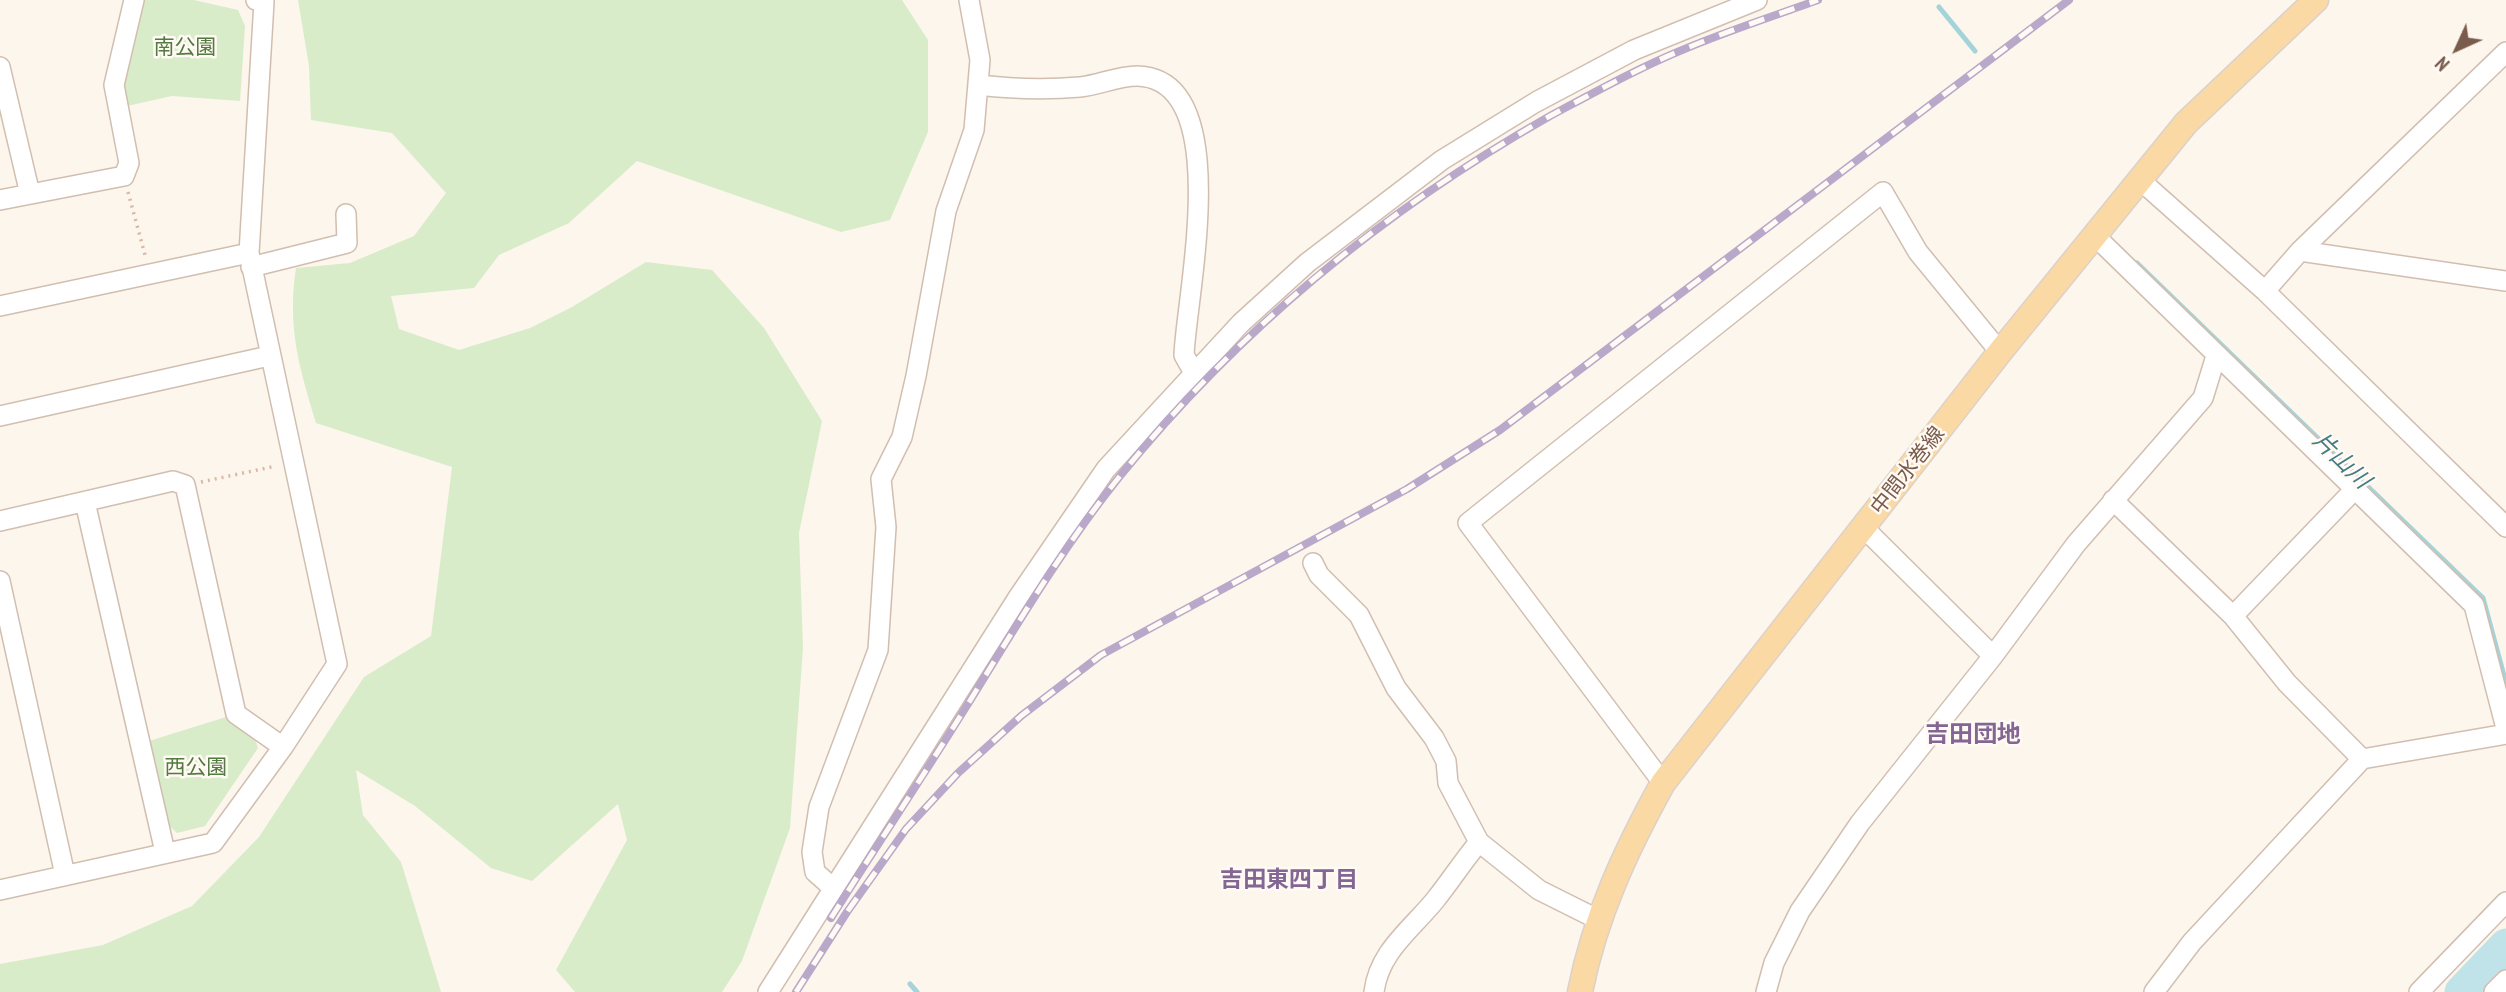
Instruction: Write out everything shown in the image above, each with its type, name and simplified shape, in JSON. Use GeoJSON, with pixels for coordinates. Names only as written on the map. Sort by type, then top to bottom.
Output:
{"type":"FeatureCollection","features":[{"type":"Feature","properties":{"kind":"main road","name":"中間水巻線"},"geometry":{"type":"LineString","coordinates":[[1580,992],[1597,919],[1627,848],[1663,783],[2000,352],[2186,123],[2316,0]]}},
{"type":"Feature","properties":{"kind":"street"},"geometry":{"type":"LineString","coordinates":[[0,200],[124,176],[129,163],[114,85],[134,0]]}},
{"type":"Feature","properties":{"kind":"street"},"geometry":{"type":"LineString","coordinates":[[0,890],[213,843],[283,747],[337,664],[250,260],[264,2],[256,0]]}},
{"type":"Feature","properties":{"kind":"street"},"geometry":{"type":"LineString","coordinates":[[833,888],[815,872],[812,852],[818,807],[878,650],[886,541],[881,479],[902,437],[946,211],[974,130],[980,60],[969,0]]}},
{"type":"Feature","properties":{"kind":"street"},"geometry":{"type":"LineString","coordinates":[[768,992],[1012,608],[1106,469],[1193,371],[1307,263],[1442,160],[1536,102],[1634,50],[1756,0]]}},
{"type":"Feature","properties":{"kind":"street"},"geometry":{"type":"LineString","coordinates":[[2264,291],[2300,251],[2506,52]]}},
{"type":"Feature","properties":{"kind":"street"},"geometry":{"type":"LineString","coordinates":[[0,67],[30,194]]}},
{"type":"Feature","properties":{"kind":"street"},"geometry":{"type":"LineString","coordinates":[[979,85],[1008,89],[1080,86],[1138,76],[1158,81],[1172,92],[1185,109],[1198,147],[1198,196],[1184,355],[1193,371]]}},
{"type":"Feature","properties":{"kind":"street"},"geometry":{"type":"LineString","coordinates":[[2140,180],[2264,291],[2506,527]]}},
{"type":"Feature","properties":{"kind":"street"},"geometry":{"type":"LineString","coordinates":[[1663,783],[1468,523],[1883,192],[1918,252],[2000,352]]}},
{"type":"Feature","properties":{"kind":"street"},"geometry":{"type":"LineString","coordinates":[[0,306],[150,274],[347,243],[346,214]]}},
{"type":"Feature","properties":{"kind":"street"},"geometry":{"type":"LineString","coordinates":[[2095,236],[2474,604],[2506,728]]}},
{"type":"Feature","properties":{"kind":"street"},"geometry":{"type":"LineString","coordinates":[[2300,251],[2506,281]]}},
{"type":"Feature","properties":{"kind":"street"},"geometry":{"type":"LineString","coordinates":[[0,416],[269,356]]}},
{"type":"Feature","properties":{"kind":"street"},"geometry":{"type":"LineString","coordinates":[[1766,992],[1774,963],[1800,911],[1860,823],[1993,656],[2076,544],[2203,398],[2216,356]]}},
{"type":"Feature","properties":{"kind":"street"},"geometry":{"type":"LineString","coordinates":[[0,521],[173,481],[185,485],[236,714],[283,747]]}},
{"type":"Feature","properties":{"kind":"street"},"geometry":{"type":"LineString","coordinates":[[2233,616],[2355,489]]}},
{"type":"Feature","properties":{"kind":"street"},"geometry":{"type":"LineString","coordinates":[[2113,500],[2233,616],[2287,683],[2362,759]]}},
{"type":"Feature","properties":{"kind":"street"},"geometry":{"type":"LineString","coordinates":[[85,502],[165,852]]}},
{"type":"Feature","properties":{"kind":"street"},"geometry":{"type":"LineString","coordinates":[[1864,528],[1993,656]]}},
{"type":"Feature","properties":{"kind":"street"},"geometry":{"type":"LineString","coordinates":[[1313,563],[1319,575],[1359,615],[1396,688],[1434,737],[1446,761],[1448,783],[1479,842],[1539,890],[1597,919]]}},
{"type":"Feature","properties":{"kind":"street"},"geometry":{"type":"LineString","coordinates":[[0,581],[65,875]]}},
{"type":"Feature","properties":{"kind":"street"},"geometry":{"type":"LineString","coordinates":[[2154,992],[2192,942],[2362,759],[2506,734]]}},
{"type":"Feature","properties":{"kind":"street"},"geometry":{"type":"LineString","coordinates":[[1374,992],[1376,979],[1387,952],[1437,898],[1479,842]]}},
{"type":"Feature","properties":{"kind":"street"},"geometry":{"type":"LineString","coordinates":[[2419,992],[2506,902]]}},
{"type":"Feature","properties":{"kind":"street"},"geometry":{"type":"LineString","coordinates":[[2494,992],[2506,980]]}},
{"type":"Feature","properties":{"kind":"path"},"geometry":{"type":"LineString","coordinates":[[124,176],[150,274]]}},
{"type":"Feature","properties":{"kind":"path"},"geometry":{"type":"LineString","coordinates":[[185,485],[294,463]]}},
{"type":"Feature","properties":{"kind":"green space","name":"南公園"},"geometry":{"type":"Polygon","coordinates":[[[141,0],[194,0],[238,10],[245,26],[240,101],[172,96],[127,106],[123,86],[141,0]]]}},
{"type":"Feature","properties":{"kind":"green space"},"geometry":{"type":"Polygon","coordinates":[[[298,0],[902,0],[928,40],[928,132],[890,220],[841,232],[637,161],[569,223],[499,255],[474,288],[391,296],[399,329],[459,350],[530,328],[572,307],[646,262],[712,270],[764,328],[822,421],[799,533],[803,648],[790,828],[742,961],[722,992],[575,992],[556,970],[627,840],[618,804],[532,881],[491,868],[415,806],[356,770],[363,815],[401,862],[441,992],[0,992],[0,964],[103,945],[192,906],[259,837],[364,677],[431,636],[452,467],[316,423],[296,347],[293,309],[296,268],[350,263],[414,236],[446,193],[392,133],[311,120],[309,66],[298,0]]]}},
{"type":"Feature","properties":{"kind":"green space","name":"西公園"},"geometry":{"type":"Polygon","coordinates":[[[226,717],[255,739],[258,748],[205,826],[177,833],[166,823],[149,741],[226,717]]]}},
{"type":"Feature","properties":{"kind":"waterway","name":"片山川"},"geometry":{"type":"LineString","coordinates":[[1939,7],[1975,51]]}},
{"type":"Feature","properties":{"kind":"waterway","name":"片山川"},"geometry":{"type":"LineString","coordinates":[[2137,263],[2483,598],[2506,683]]}},
{"type":"Feature","properties":{"kind":"waterway"},"geometry":{"type":"LineString","coordinates":[[2461,992],[2506,945]]}},
{"type":"Feature","properties":{"kind":"waterway"},"geometry":{"type":"LineString","coordinates":[[910,984],[917,992]]}},
{"type":"Feature","properties":{"kind":"railway"},"geometry":{"type":"LineString","coordinates":[[831,918],[1078,531],[1166,422],[1265,321],[1373,232],[1489,152],[1550,116],[1669,55],[1818,0]]}},
{"type":"Feature","properties":{"kind":"railway"},"geometry":{"type":"LineString","coordinates":[[796,992],[847,912],[906,829],[958,773],[1021,716],[1101,655],[1407,489],[1500,430],[2069,0]]}},
{"type":"Feature","properties":{"kind":"district","name":"吉田団地"},"geometry":{"type":"Point","coordinates":[1973,735]}},
{"type":"Feature","properties":{"kind":"district","name":"吉田東四丁目"},"geometry":{"type":"Point","coordinates":[1289,880]}}]}
